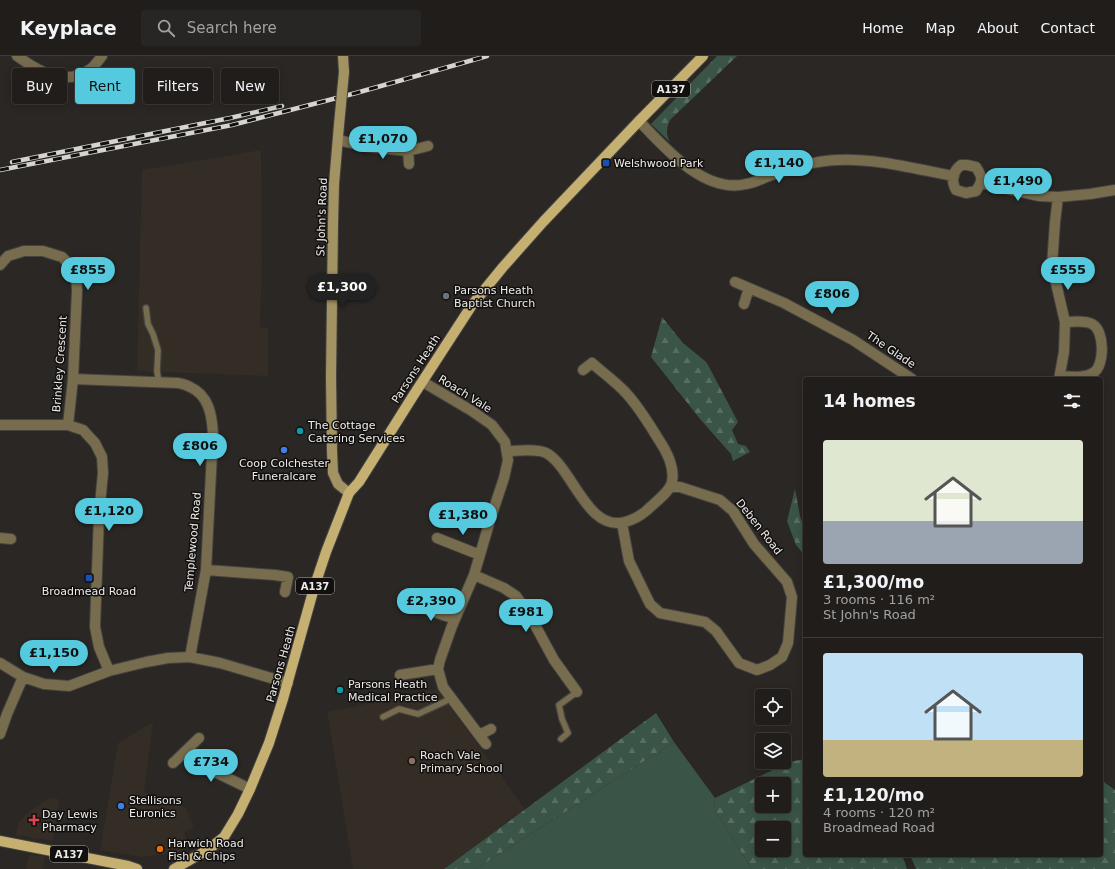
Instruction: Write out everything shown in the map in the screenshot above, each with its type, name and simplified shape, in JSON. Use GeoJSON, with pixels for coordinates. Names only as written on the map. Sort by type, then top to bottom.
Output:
{"type":"FeatureCollection","features":[{"type":"Feature","properties":{"kind":"main road","name":"Parsons Heath"},"geometry":{"type":"LineString","coordinates":[[174,869],[209,849],[224,837],[238,814],[269,743],[326,552],[350,493],[359,482],[413,396],[472,306],[503,267],[639,120],[703,56]]}},
{"type":"Feature","properties":{"kind":"main road","name":"A137"},"geometry":{"type":"LineString","coordinates":[[0,841],[120,864],[137,869]]}},
{"type":"Feature","properties":{"kind":"street"},"geometry":{"type":"LineString","coordinates":[[17,56],[32,67],[49,76],[69,77],[81,74],[92,68],[102,56]]}},
{"type":"Feature","properties":{"kind":"street","name":"St John's Road"},"geometry":{"type":"LineString","coordinates":[[343,56],[344,72],[332,223],[330,377],[333,473],[338,484],[350,493]]}},
{"type":"Feature","properties":{"kind":"street"},"geometry":{"type":"LineString","coordinates":[[639,120],[685,165],[704,178],[715,183],[729,186],[747,184],[795,167],[836,160],[870,160],[954,176]]}},
{"type":"Feature","properties":{"kind":"street"},"geometry":{"type":"LineString","coordinates":[[338,140],[370,147],[408,151],[428,146]]}},
{"type":"Feature","properties":{"kind":"street"},"geometry":{"type":"LineString","coordinates":[[408,151],[409,164]]}},
{"type":"Feature","properties":{"kind":"street"},"geometry":{"type":"LineString","coordinates":[[961,165],[976,167],[981,176],[981,183],[976,191],[966,193],[956,190],[953,184],[956,169],[961,165]]}},
{"type":"Feature","properties":{"kind":"street"},"geometry":{"type":"LineString","coordinates":[[981,183],[1039,196],[1058,197],[1115,190]]}},
{"type":"Feature","properties":{"kind":"street"},"geometry":{"type":"LineString","coordinates":[[1058,197],[1054,229],[1052,266],[1065,322],[1064,352],[1059,377]]}},
{"type":"Feature","properties":{"kind":"street","name":"Brinkley Crescent"},"geometry":{"type":"LineString","coordinates":[[0,265],[8,256],[24,251],[43,251],[62,257],[76,271],[77,292],[73,378],[68,425]]}},
{"type":"Feature","properties":{"kind":"street","name":"The Glade"},"geometry":{"type":"LineString","coordinates":[[734,282],[784,302],[853,340],[909,377]]}},
{"type":"Feature","properties":{"kind":"street"},"geometry":{"type":"LineString","coordinates":[[744,304],[749,288]]}},
{"type":"Feature","properties":{"kind":"street"},"geometry":{"type":"LineString","coordinates":[[1065,322],[1083,322],[1094,324],[1100,334],[1101,363],[1095,373],[1084,377]]}},
{"type":"Feature","properties":{"kind":"street"},"geometry":{"type":"LineString","coordinates":[[507,451],[535,450],[548,453],[557,462],[595,514],[604,520],[616,524],[641,516],[671,487],[673,478],[672,466],[666,450],[651,427],[626,394],[592,363],[583,370]]}},
{"type":"Feature","properties":{"kind":"street","name":"Templewood Road"},"geometry":{"type":"LineString","coordinates":[[73,378],[178,384],[190,387],[200,394],[208,406],[212,419],[212,434],[206,570],[190,657]]}},
{"type":"Feature","properties":{"kind":"street","name":"Roach Vale"},"geometry":{"type":"LineString","coordinates":[[423,382],[492,425],[505,442],[508,460],[504,478],[474,575],[438,668]]}},
{"type":"Feature","properties":{"kind":"street"},"geometry":{"type":"LineString","coordinates":[[0,425],[68,425],[83,430],[95,443],[102,457],[96,627],[99,647],[109,671]]}},
{"type":"Feature","properties":{"kind":"street","name":"Deben Road"},"geometry":{"type":"LineString","coordinates":[[622,523],[629,561],[650,604],[660,613],[704,622],[716,631],[739,663],[757,670],[770,665],[782,657],[788,643],[792,603],[792,597],[787,582],[754,544],[733,511],[720,500],[680,487],[671,487]]}},
{"type":"Feature","properties":{"kind":"street"},"geometry":{"type":"LineString","coordinates":[[0,538],[11,539]]}},
{"type":"Feature","properties":{"kind":"street"},"geometry":{"type":"LineString","coordinates":[[437,538],[480,555]]}},
{"type":"Feature","properties":{"kind":"street"},"geometry":{"type":"LineString","coordinates":[[206,570],[288,577],[285,592]]}},
{"type":"Feature","properties":{"kind":"street"},"geometry":{"type":"LineString","coordinates":[[474,575],[504,588],[516,596],[529,614],[554,660],[577,692]]}},
{"type":"Feature","properties":{"kind":"street"},"geometry":{"type":"LineString","coordinates":[[414,605],[456,619]]}},
{"type":"Feature","properties":{"kind":"street"},"geometry":{"type":"LineString","coordinates":[[0,663],[23,676],[44,684],[69,686],[109,671],[146,662],[168,658],[190,657],[220,663],[288,683]]}},
{"type":"Feature","properties":{"kind":"street"},"geometry":{"type":"LineString","coordinates":[[400,675],[438,668],[443,687],[486,744]]}},
{"type":"Feature","properties":{"kind":"street"},"geometry":{"type":"LineString","coordinates":[[0,734],[23,676]]}},
{"type":"Feature","properties":{"kind":"street"},"geometry":{"type":"LineString","coordinates":[[479,735],[491,729]]}},
{"type":"Feature","properties":{"kind":"street"},"geometry":{"type":"LineString","coordinates":[[173,762],[199,738]]}},
{"type":"Feature","properties":{"kind":"street"},"geometry":{"type":"LineString","coordinates":[[183,754],[206,768],[250,789]]}},
{"type":"Feature","properties":{"kind":"lane"},"geometry":{"type":"LineString","coordinates":[[146,308],[148,324],[158,350],[157,371],[159,383]]}},
{"type":"Feature","properties":{"kind":"lane"},"geometry":{"type":"LineString","coordinates":[[562,739],[568,733],[562,719],[559,705],[577,692]]}},
{"type":"Feature","properties":{"kind":"lane"},"geometry":{"type":"LineString","coordinates":[[383,718],[399,710],[418,714],[446,701],[450,696]]}},
{"type":"Feature","properties":{"kind":"shaded area"},"geometry":{"type":"Polygon","coordinates":[[[261,150],[262,261],[260,327],[268,328],[268,376],[137,371],[142,170],[261,150]]]}},
{"type":"Feature","properties":{"kind":"shaded area","name":"Roach Vale Primary School"},"geometry":{"type":"Polygon","coordinates":[[[437,689],[525,809],[444,869],[353,869],[327,712],[437,689]]]}},
{"type":"Feature","properties":{"kind":"shaded area"},"geometry":{"type":"Polygon","coordinates":[[[153,722],[144,792],[186,808],[194,828],[184,832],[189,846],[184,852],[141,857],[100,850],[118,743],[153,722]]]}},
{"type":"Feature","properties":{"kind":"shaded area"},"geometry":{"type":"Polygon","coordinates":[[[49,798],[59,799],[53,841],[16,835],[19,822],[26,814],[49,798]]]}},
{"type":"Feature","properties":{"kind":"shaded area"},"geometry":{"type":"Polygon","coordinates":[[[29,855],[45,856],[43,869],[26,869],[29,855]]]}},
{"type":"Feature","properties":{"kind":"green space"},"geometry":{"type":"Polygon","coordinates":[[[717,56],[737,56],[670,120],[667,131],[670,142],[651,124],[717,56]]]}},
{"type":"Feature","properties":{"kind":"green space"},"geometry":{"type":"Polygon","coordinates":[[[662,317],[683,343],[708,365],[738,422],[732,430],[738,444],[746,446],[750,452],[733,461],[731,454],[700,419],[651,357],[662,317]]]}},
{"type":"Feature","properties":{"kind":"green space"},"geometry":{"type":"Polygon","coordinates":[[[795,489],[803,525],[803,554],[796,545],[787,521],[795,489]]]}},
{"type":"Feature","properties":{"kind":"green space"},"geometry":{"type":"Polygon","coordinates":[[[656,713],[674,742],[476,869],[444,869],[656,713]]]}},
{"type":"Feature","properties":{"kind":"green space"},"geometry":{"type":"Polygon","coordinates":[[[674,742],[715,798],[714,809],[752,869],[476,869],[674,742]]]}},
{"type":"Feature","properties":{"kind":"green space"},"geometry":{"type":"Polygon","coordinates":[[[803,759],[803,857],[903,857],[907,869],[752,869],[714,809],[715,798],[755,779],[755,813],[791,813],[791,777],[758,777],[775,769],[791,769],[791,762],[803,759]]]}},
{"type":"Feature","properties":{"kind":"green space"},"geometry":{"type":"Polygon","coordinates":[[[1103,781],[1115,790],[1115,869],[916,869],[911,857],[1103,857],[1103,781]]]}},
{"type":"Feature","properties":{"kind":"railway"},"geometry":{"type":"LineString","coordinates":[[0,170],[232,125],[356,93],[487,56]]}},
{"type":"Feature","properties":{"kind":"railway"},"geometry":{"type":"LineString","coordinates":[[12,162],[282,106]]}},
{"type":"Feature","properties":{"kind":"place","name":"Welshwood Park"},"geometry":{"type":"Point","coordinates":[606,163]}},
{"type":"Feature","properties":{"kind":"place","name":"Parsons Heath Baptist Church"},"geometry":{"type":"Point","coordinates":[446,296]}},
{"type":"Feature","properties":{"kind":"place","name":"The Cottage Catering Services"},"geometry":{"type":"Point","coordinates":[300,431]}},
{"type":"Feature","properties":{"kind":"place","name":"Coop Colchester Funeralcare"},"geometry":{"type":"Point","coordinates":[284,450]}},
{"type":"Feature","properties":{"kind":"place","name":"Broadmead Road"},"geometry":{"type":"Point","coordinates":[89,578]}},
{"type":"Feature","properties":{"kind":"place","name":"Parsons Heath Medical Practice"},"geometry":{"type":"Point","coordinates":[340,690]}},
{"type":"Feature","properties":{"kind":"place","name":"Roach Vale Primary School"},"geometry":{"type":"Point","coordinates":[412,761]}},
{"type":"Feature","properties":{"kind":"place","name":"Stellisons Euronics"},"geometry":{"type":"Point","coordinates":[121,806]}},
{"type":"Feature","properties":{"kind":"place","name":"Day Lewis Pharmacy"},"geometry":{"type":"Point","coordinates":[34,820]}},
{"type":"Feature","properties":{"kind":"place","name":"Harwich Road Fish & Chips"},"geometry":{"type":"Point","coordinates":[160,849]}}]}
